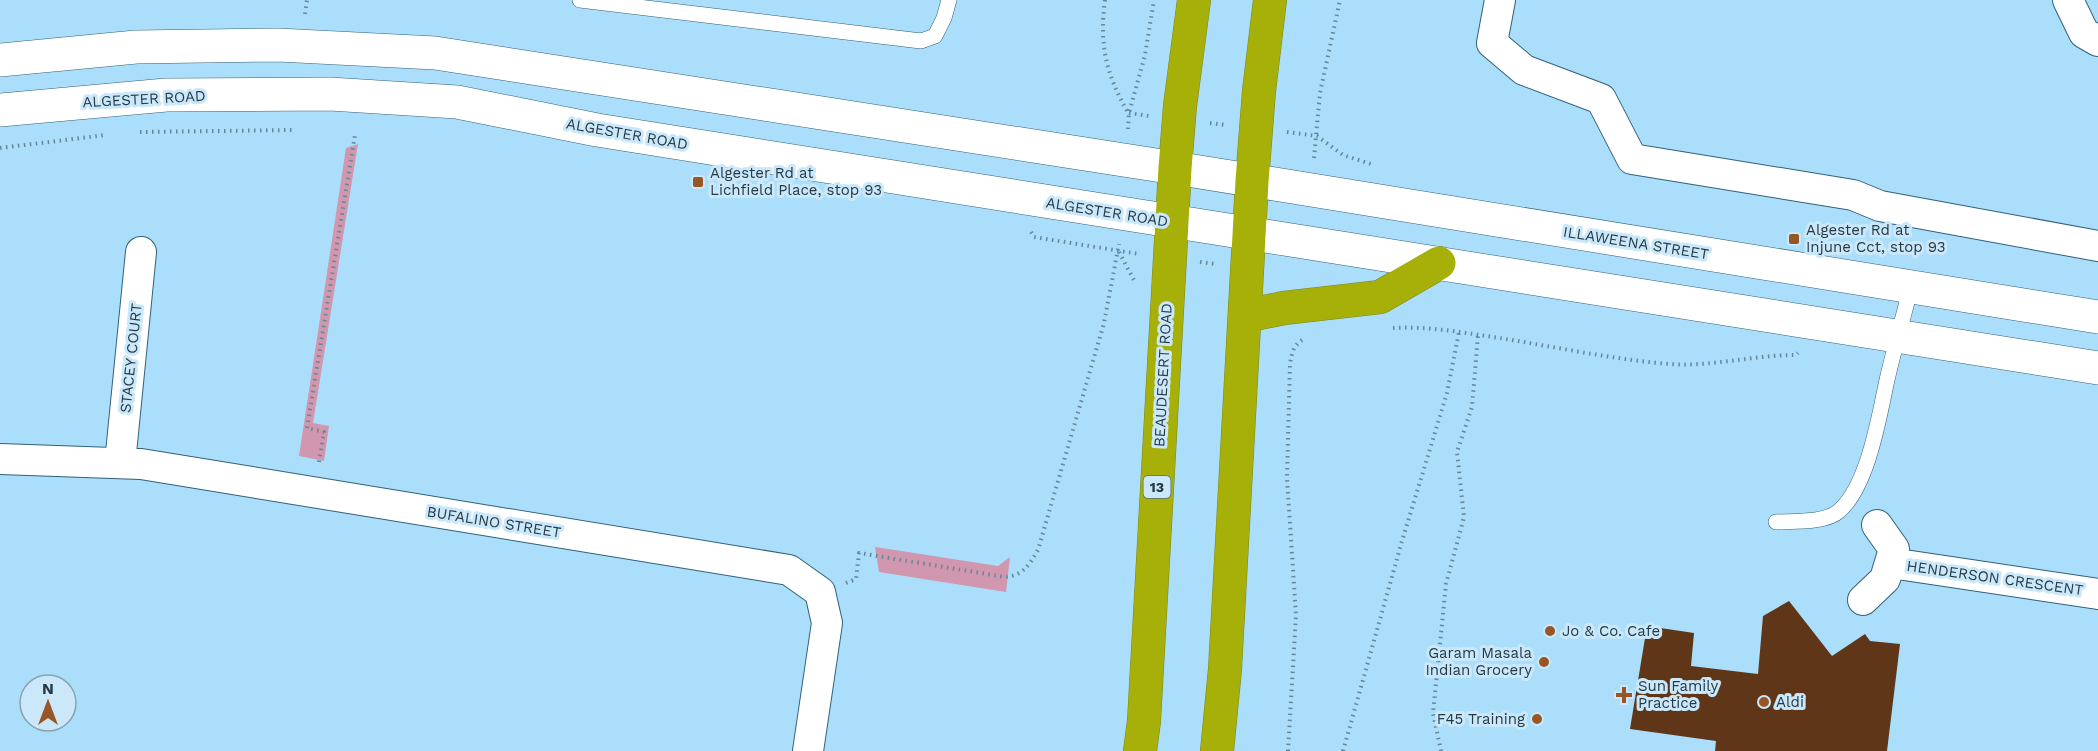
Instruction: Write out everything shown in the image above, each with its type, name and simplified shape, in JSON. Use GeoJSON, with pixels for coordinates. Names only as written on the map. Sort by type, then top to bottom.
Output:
{"type":"FeatureCollection","features":[{"type":"Feature","properties":{"kind":"highway","name":"BEAUDESERT ROAD"},"geometry":{"type":"LineString","coordinates":[[1140,751],[1144,721],[1171,222],[1180,106],[1194,0]]}},
{"type":"Feature","properties":{"kind":"highway"},"geometry":{"type":"LineString","coordinates":[[1217,751],[1225,669],[1252,182],[1259,91],[1270,0]]}},
{"type":"Feature","properties":{"kind":"highway"},"geometry":{"type":"LineString","coordinates":[[1245,316],[1284,308],[1380,297],[1439,263]]}},
{"type":"Feature","properties":{"kind":"main road"},"geometry":{"type":"LineString","coordinates":[[0,60],[136,47],[278,45],[435,53],[1175,168]]}},
{"type":"Feature","properties":{"kind":"main road","name":"ALGESTER ROAD"},"geometry":{"type":"LineString","coordinates":[[0,110],[166,95],[330,94],[457,102],[597,130],[1250,234]]}},
{"type":"Feature","properties":{"kind":"main road","name":"ILLAWEENA STREET"},"geometry":{"type":"LineString","coordinates":[[1175,168],[2098,317]]}},
{"type":"Feature","properties":{"kind":"main road"},"geometry":{"type":"LineString","coordinates":[[1250,234],[2098,368]]}},
{"type":"Feature","properties":{"kind":"street"},"geometry":{"type":"LineString","coordinates":[[1500,0],[1492,43],[1524,70],[1601,99],[1632,159],[1853,195],[1880,206],[2098,246]]}},
{"type":"Feature","properties":{"kind":"street"},"geometry":{"type":"LineString","coordinates":[[2068,0],[2084,33],[2098,41]]}},
{"type":"Feature","properties":{"kind":"street","name":"STACEY COURT"},"geometry":{"type":"LineString","coordinates":[[120,463],[141,252]]}},
{"type":"Feature","properties":{"kind":"street","name":"BUFALINO STREET"},"geometry":{"type":"LineString","coordinates":[[0,459],[141,464],[789,570],[820,592]]}},
{"type":"Feature","properties":{"kind":"street"},"geometry":{"type":"LineString","coordinates":[[1863,600],[1886,579],[1894,549],[1877,525]]}},
{"type":"Feature","properties":{"kind":"street","name":"HENDERSON CRESCENT"},"geometry":{"type":"LineString","coordinates":[[1891,563],[2098,594]]}},
{"type":"Feature","properties":{"kind":"street"},"geometry":{"type":"LineString","coordinates":[[808,751],[827,623],[820,592]]}},
{"type":"Feature","properties":{"kind":"lane"},"geometry":{"type":"LineString","coordinates":[[580,0],[921,41],[935,36],[944,18],[949,0]]}},
{"type":"Feature","properties":{"kind":"lane"},"geometry":{"type":"LineString","coordinates":[[1776,522],[1817,520],[1838,513],[1854,491],[1875,440],[1911,287]]}},
{"type":"Feature","properties":{"kind":"path"},"geometry":{"type":"LineString","coordinates":[[304,20],[307,0]]}},
{"type":"Feature","properties":{"kind":"path"},"geometry":{"type":"LineString","coordinates":[[1105,0],[1102,44],[1106,66],[1113,87],[1129,113],[1145,56],[1154,0]]}},
{"type":"Feature","properties":{"kind":"path"},"geometry":{"type":"LineString","coordinates":[[1340,0],[1320,93],[1317,136],[1343,155],[1379,167]]}},
{"type":"Feature","properties":{"kind":"path"},"geometry":{"type":"LineString","coordinates":[[133,132],[293,130]]}},
{"type":"Feature","properties":{"kind":"path"},"geometry":{"type":"LineString","coordinates":[[0,148],[111,135]]}},
{"type":"Feature","properties":{"kind":"path"},"geometry":{"type":"LineString","coordinates":[[318,466],[324,432],[308,428],[355,135]]}},
{"type":"Feature","properties":{"kind":"path"},"geometry":{"type":"LineString","coordinates":[[1034,237],[1248,268]]}},
{"type":"Feature","properties":{"kind":"path"},"geometry":{"type":"LineString","coordinates":[[820,592],[856,579],[859,553],[1005,577],[1017,576],[1025,570],[1038,550],[1104,322],[1119,251]]}},
{"type":"Feature","properties":{"kind":"path"},"geometry":{"type":"LineString","coordinates":[[1389,328],[1412,327],[1459,332],[1654,362],[1691,365],[1796,355]]}},
{"type":"Feature","properties":{"kind":"path"},"geometry":{"type":"LineString","coordinates":[[1343,751],[1402,541],[1447,393],[1459,332]]}},
{"type":"Feature","properties":{"kind":"path"},"geometry":{"type":"LineString","coordinates":[[1441,751],[1433,713],[1446,584],[1464,517],[1457,452],[1472,407],[1478,335]]}},
{"type":"Feature","properties":{"kind":"path"},"geometry":{"type":"LineString","coordinates":[[1288,751],[1296,615],[1287,478],[1290,364],[1296,345],[1307,338]]}},
{"type":"Feature","properties":{"kind":"shaded area"},"geometry":{"type":"Polygon","coordinates":[[[358,144],[313,423],[329,426],[324,461],[299,456],[346,148],[358,144]]]}},
{"type":"Feature","properties":{"kind":"shaded area"},"geometry":{"type":"Polygon","coordinates":[[[875,547],[998,566],[1010,557],[1006,592],[879,572],[875,547]]]}},
{"type":"Feature","properties":{"kind":"building","name":"Aldi"},"geometry":{"type":"Polygon","coordinates":[[[1789,601],[1832,656],[1865,634],[1870,641],[1900,644],[1887,751],[1715,751],[1716,741],[1630,729],[1647,626],[1694,633],[1691,666],[1758,674],[1763,616],[1789,601]]]}},
{"type":"Feature","properties":{"kind":"place","name":"Algester Rd at Lichfield Place, stop 93"},"geometry":{"type":"Point","coordinates":[698,182]}},
{"type":"Feature","properties":{"kind":"place","name":"Algester Rd at Injune Cct, stop 93"},"geometry":{"type":"Point","coordinates":[1794,239]}},
{"type":"Feature","properties":{"kind":"place","name":"Jo & Co. Cafe"},"geometry":{"type":"Point","coordinates":[1550,631]}},
{"type":"Feature","properties":{"kind":"place","name":"Garam Masala Indian Grocery"},"geometry":{"type":"Point","coordinates":[1544,662]}},
{"type":"Feature","properties":{"kind":"place","name":"Sun Family Practice"},"geometry":{"type":"Point","coordinates":[1624,695]}},
{"type":"Feature","properties":{"kind":"place","name":"Aldi"},"geometry":{"type":"Point","coordinates":[1764,702]}},
{"type":"Feature","properties":{"kind":"place","name":"F45 Training"},"geometry":{"type":"Point","coordinates":[1537,719]}}]}
